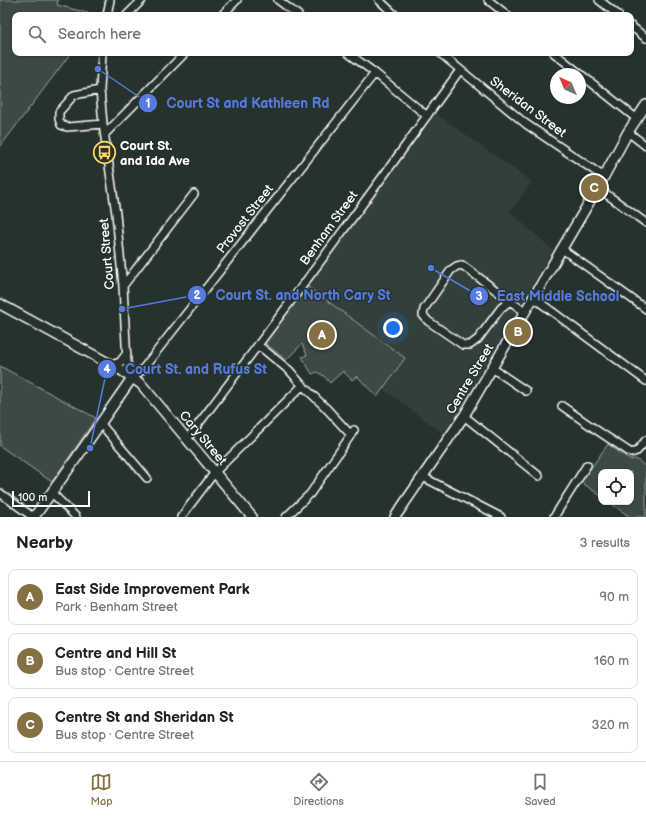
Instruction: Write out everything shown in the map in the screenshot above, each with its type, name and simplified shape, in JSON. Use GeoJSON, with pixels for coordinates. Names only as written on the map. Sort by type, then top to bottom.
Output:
{"type":"FeatureCollection","features":[{"type":"Feature","properties":{"kind":"main road","name":"Centre Street"},"geometry":{"type":"LineString","coordinates":[[395,517],[464,416],[598,188],[628,132],[646,105]]}},
{"type":"Feature","properties":{"kind":"main road","name":"Cary Street"},"geometry":{"type":"LineString","coordinates":[[0,304],[112,366],[141,384],[252,517]]}},
{"type":"Feature","properties":{"kind":"main road"},"geometry":{"type":"LineString","coordinates":[[33,517],[52,493],[132,378]]}},
{"type":"Feature","properties":{"kind":"street"},"geometry":{"type":"LineString","coordinates":[[108,12],[110,0]]}},
{"type":"Feature","properties":{"kind":"street"},"geometry":{"type":"LineString","coordinates":[[129,12],[142,0]]}},
{"type":"Feature","properties":{"kind":"street"},"geometry":{"type":"LineString","coordinates":[[225,12],[237,0]]}},
{"type":"Feature","properties":{"kind":"street"},"geometry":{"type":"LineString","coordinates":[[278,0],[294,12]]}},
{"type":"Feature","properties":{"kind":"street"},"geometry":{"type":"LineString","coordinates":[[379,0],[392,12]]}},
{"type":"Feature","properties":{"kind":"street"},"geometry":{"type":"LineString","coordinates":[[488,0],[503,12]]}},
{"type":"Feature","properties":{"kind":"street"},"geometry":{"type":"LineString","coordinates":[[599,0],[614,12]]}},
{"type":"Feature","properties":{"kind":"street"},"geometry":{"type":"LineString","coordinates":[[634,28],[646,38]]}},
{"type":"Feature","properties":{"kind":"street","name":"Court Street"},"geometry":{"type":"LineString","coordinates":[[102,56],[100,90],[103,124],[116,214],[123,286],[127,353],[132,378]]}},
{"type":"Feature","properties":{"kind":"street"},"geometry":{"type":"LineString","coordinates":[[105,134],[182,56]]}},
{"type":"Feature","properties":{"kind":"street"},"geometry":{"type":"LineString","coordinates":[[352,56],[427,116]]}},
{"type":"Feature","properties":{"kind":"street","name":"Sheridan Street"},"geometry":{"type":"LineString","coordinates":[[444,56],[526,124],[604,177]]}},
{"type":"Feature","properties":{"kind":"street"},"geometry":{"type":"LineString","coordinates":[[558,56],[637,119]]}},
{"type":"Feature","properties":{"kind":"street","name":"Benham Street"},"geometry":{"type":"LineString","coordinates":[[187,439],[460,70]]}},
{"type":"Feature","properties":{"kind":"street","name":"Provost Street"},"geometry":{"type":"LineString","coordinates":[[132,378],[142,370],[375,73]]}},
{"type":"Feature","properties":{"kind":"street"},"geometry":{"type":"LineString","coordinates":[[100,90],[74,95],[59,112],[59,119],[61,125],[67,127],[103,124]]}},
{"type":"Feature","properties":{"kind":"street"},"geometry":{"type":"LineString","coordinates":[[628,132],[646,146]]}},
{"type":"Feature","properties":{"kind":"street"},"geometry":{"type":"LineString","coordinates":[[598,188],[646,223]]}},
{"type":"Feature","properties":{"kind":"street"},"geometry":{"type":"LineString","coordinates":[[123,286],[194,194]]}},
{"type":"Feature","properties":{"kind":"street"},"geometry":{"type":"LineString","coordinates":[[562,249],[646,309]]}},
{"type":"Feature","properties":{"kind":"street"},"geometry":{"type":"LineString","coordinates":[[510,301],[501,308],[478,339],[470,345],[463,345],[428,321],[423,314],[424,309],[451,270],[457,266],[462,266],[510,301],[525,312]]}},
{"type":"Feature","properties":{"kind":"street"},"geometry":{"type":"LineString","coordinates":[[532,300],[538,301],[646,381]]}},
{"type":"Feature","properties":{"kind":"street"},"geometry":{"type":"LineString","coordinates":[[257,346],[263,349],[290,371],[302,385],[352,433],[310,494],[286,517]]}},
{"type":"Feature","properties":{"kind":"street"},"geometry":{"type":"LineString","coordinates":[[112,366],[120,362],[127,353]]}},
{"type":"Feature","properties":{"kind":"street"},"geometry":{"type":"LineString","coordinates":[[492,368],[526,391]]}},
{"type":"Feature","properties":{"kind":"street"},"geometry":{"type":"LineString","coordinates":[[181,517],[215,472],[302,385]]}},
{"type":"Feature","properties":{"kind":"street"},"geometry":{"type":"LineString","coordinates":[[562,406],[631,453],[637,451],[646,440]]}},
{"type":"Feature","properties":{"kind":"street"},"geometry":{"type":"LineString","coordinates":[[464,416],[539,476]]}},
{"type":"Feature","properties":{"kind":"street"},"geometry":{"type":"LineString","coordinates":[[100,423],[147,478]]}},
{"type":"Feature","properties":{"kind":"street"},"geometry":{"type":"LineString","coordinates":[[554,517],[587,465]]}},
{"type":"Feature","properties":{"kind":"street"},"geometry":{"type":"LineString","coordinates":[[423,477],[501,517]]}},
{"type":"Feature","properties":{"kind":"street"},"geometry":{"type":"LineString","coordinates":[[0,493],[33,517]]}},
{"type":"Feature","properties":{"kind":"street"},"geometry":{"type":"LineString","coordinates":[[52,493],[76,517]]}},
{"type":"Feature","properties":{"kind":"shaded area"},"geometry":{"type":"Polygon","coordinates":[[[0,0],[58,0],[57,5],[84,12],[12,12],[12,56],[69,56],[0,147],[0,0]]]}},
{"type":"Feature","properties":{"kind":"shaded area"},"geometry":{"type":"Polygon","coordinates":[[[435,113],[532,182],[510,212],[553,250],[444,434],[383,389],[405,358],[307,286],[435,113]]]}},
{"type":"Feature","properties":{"kind":"shaded area"},"geometry":{"type":"Polygon","coordinates":[[[307,286],[405,358],[377,397],[357,376],[352,380],[343,371],[330,383],[324,376],[317,372],[312,374],[302,357],[307,355],[302,344],[286,360],[265,343],[307,286]]]}},
{"type":"Feature","properties":{"kind":"shaded area"},"geometry":{"type":"Polygon","coordinates":[[[0,366],[96,418],[52,482],[0,446],[0,366]]]}},
{"type":"Feature","properties":{"kind":"shaded area"},"geometry":{"type":"Polygon","coordinates":[[[608,444],[630,460],[636,459],[646,467],[646,517],[630,517],[613,505],[634,505],[634,469],[598,469],[598,494],[581,482],[608,444]]]}},
{"type":"Feature","properties":{"kind":"place","name":"Court St and Kathleen Rd"},"geometry":{"type":"Point","coordinates":[98,69]}},
{"type":"Feature","properties":{"kind":"place","name":"Court St. and Ida Ave"},"geometry":{"type":"Point","coordinates":[104,153]}},
{"type":"Feature","properties":{"kind":"place","name":"Centre St and Sheridan St"},"geometry":{"type":"Point","coordinates":[594,188]}},
{"type":"Feature","properties":{"kind":"place","name":"East Middle School"},"geometry":{"type":"Point","coordinates":[431,268]}},
{"type":"Feature","properties":{"kind":"place","name":"Court St. and North Cary St"},"geometry":{"type":"Point","coordinates":[122,309]}},
{"type":"Feature","properties":{"kind":"place","name":"Centre and Hill St"},"geometry":{"type":"Point","coordinates":[518,332]}},
{"type":"Feature","properties":{"kind":"place","name":"East Side Improvement Park"},"geometry":{"type":"Point","coordinates":[322,335]}},
{"type":"Feature","properties":{"kind":"place","name":"Court St. and Rufus St"},"geometry":{"type":"Point","coordinates":[90,448]}}]}
